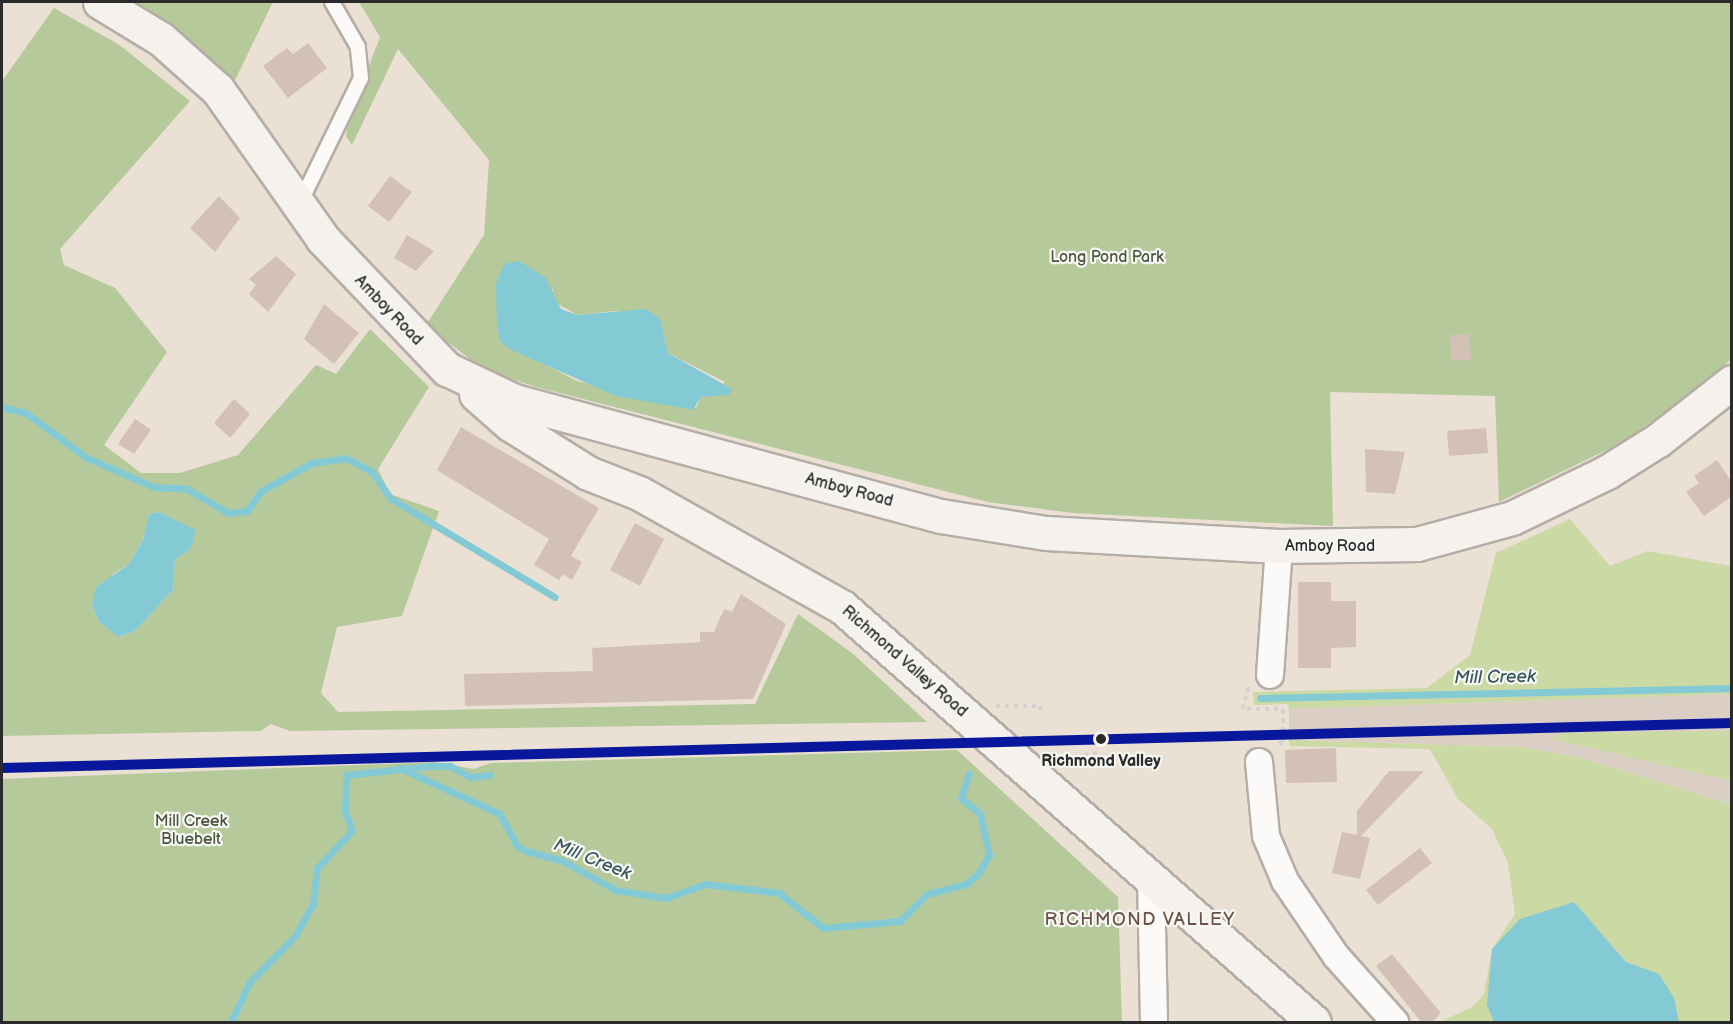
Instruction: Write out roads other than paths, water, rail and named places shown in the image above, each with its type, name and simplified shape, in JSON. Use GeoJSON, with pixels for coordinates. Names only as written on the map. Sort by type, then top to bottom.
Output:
{"type":"FeatureCollection","features":[{"type":"Feature","properties":{"kind":"main road","name":"Amboy Road"},"geometry":{"type":"LineString","coordinates":[[100,2],[161,39],[218,90],[298,207],[360,282],[447,369],[514,401],[996,527],[1279,546],[1417,544],[1512,518],[1607,472],[1658,440],[1731,382]]}},
{"type":"Feature","properties":{"kind":"main road","name":"Richmond Valley Road"},"geometry":{"type":"LineString","coordinates":[[447,369],[510,424],[588,473],[626,487],[793,576],[842,607],[1314,1023]]}},
{"type":"Feature","properties":{"kind":"main road"},"geometry":{"type":"LineString","coordinates":[[626,487],[616,469],[627,431]]}},
{"type":"Feature","properties":{"kind":"street"},"geometry":{"type":"LineString","coordinates":[[1259,681],[1279,546]]}},
{"type":"Feature","properties":{"kind":"street"},"geometry":{"type":"LineString","coordinates":[[1259,762],[1266,836],[1286,880],[1324,940],[1395,1023]]}},
{"type":"Feature","properties":{"kind":"street"},"geometry":{"type":"LineString","coordinates":[[1151,878],[1154,1023]]}},
{"type":"Feature","properties":{"kind":"lane"},"geometry":{"type":"LineString","coordinates":[[298,207],[361,78],[358,47],[332,2]]}},
{"type":"Feature","properties":{"kind":"water"},"geometry":{"type":"Polygon","coordinates":[[[519,261],[546,278],[561,309],[577,315],[646,309],[660,319],[668,353],[732,389],[729,395],[701,397],[693,410],[616,396],[509,349],[500,341],[497,326],[496,284],[504,264],[519,261]]]}},
{"type":"Feature","properties":{"kind":"water"},"geometry":{"type":"Polygon","coordinates":[[[159,512],[196,530],[191,548],[175,560],[173,590],[135,631],[118,637],[99,622],[92,605],[96,587],[129,564],[143,540],[149,514],[159,512]]]}},
{"type":"Feature","properties":{"kind":"water"},"geometry":{"type":"Polygon","coordinates":[[[1574,902],[1626,962],[1659,974],[1674,998],[1679,1022],[1494,1022],[1487,1005],[1492,949],[1520,919],[1574,902]]]}},
{"type":"Feature","properties":{"kind":"waterway"},"geometry":{"type":"LineString","coordinates":[[2,407],[26,413],[87,458],[154,487],[187,489],[228,513],[247,511],[261,491],[312,463],[346,458],[372,472],[390,498],[555,597]]}},
{"type":"Feature","properties":{"kind":"waterway","name":"Mill Creek"},"geometry":{"type":"LineString","coordinates":[[1260,698],[1732,688]]}},
{"type":"Feature","properties":{"kind":"waterway","name":"Mill Creek"},"geometry":{"type":"LineString","coordinates":[[231,1022],[249,983],[295,936],[313,904],[317,868],[352,831],[345,811],[346,775],[430,766],[450,766],[470,777],[490,775]]}},
{"type":"Feature","properties":{"kind":"waterway","name":"Mill Creek"},"geometry":{"type":"LineString","coordinates":[[400,768],[500,814],[517,846],[526,851],[563,861],[615,890],[666,898],[705,884],[779,893],[823,928],[900,921],[927,894],[966,884],[978,874],[989,855],[980,814],[961,798],[969,773]]}},
{"type":"Feature","properties":{"kind":"place","name":"Richmond Valley"},"geometry":{"type":"Point","coordinates":[1101,739]}},
{"type":"Feature","properties":{"kind":"district","name":"RICHMOND VALLEY"},"geometry":{"type":"Point","coordinates":[1140,920]}},
{"type":"Feature","properties":{"kind":"park label","name":"Long Pond Park"},"geometry":{"type":"Point","coordinates":[1107,258]}},
{"type":"Feature","properties":{"kind":"park label","name":"Mill Creek Bluebelt"},"geometry":{"type":"Point","coordinates":[191,831]}}]}
